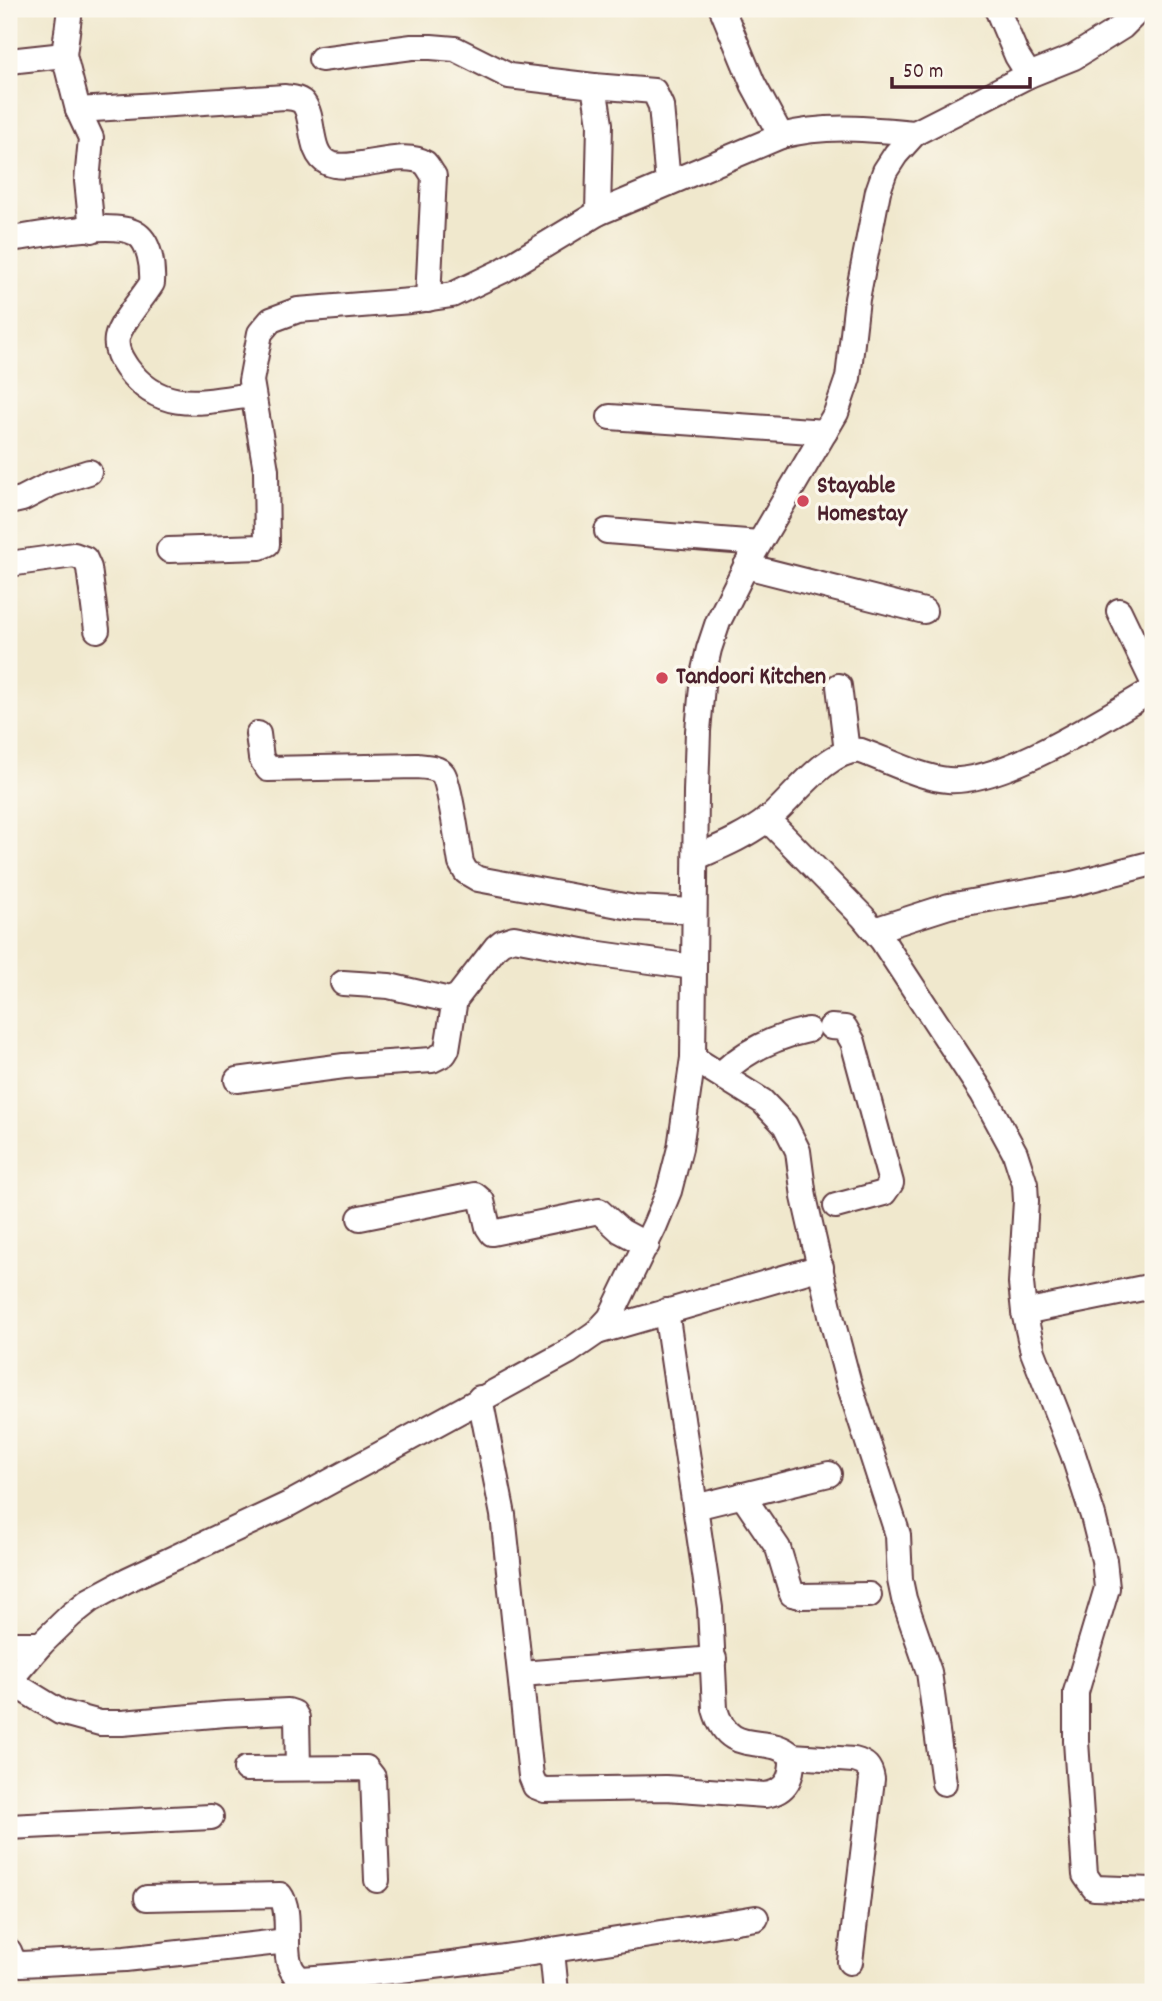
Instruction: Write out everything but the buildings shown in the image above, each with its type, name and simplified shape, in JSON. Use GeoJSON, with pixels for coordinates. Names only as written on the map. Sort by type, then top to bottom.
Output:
{"type":"FeatureCollection","features":[{"type":"Feature","properties":{"kind":"street"},"geometry":{"type":"LineString","coordinates":[[70,9],[64,55],[78,110],[90,138],[88,181],[92,230]]}},
{"type":"Feature","properties":{"kind":"street"},"geometry":{"type":"LineString","coordinates":[[722,9],[754,84],[781,136]]}},
{"type":"Feature","properties":{"kind":"street"},"geometry":{"type":"LineString","coordinates":[[997,9],[1017,56],[1029,75]]}},
{"type":"Feature","properties":{"kind":"street"},"geometry":{"type":"LineString","coordinates":[[299,1768],[297,1718],[294,1713],[288,1711],[100,1723],[60,1712],[9,1681],[71,1615],[100,1595],[289,1504],[568,1352],[597,1332],[610,1318],[647,1245],[669,1191],[693,1058],[697,857],[695,792],[704,675],[709,649],[718,622],[746,566],[836,413],[848,378],[858,299],[878,191],[886,171],[896,154],[915,133],[1029,75],[1074,57],[1122,27],[1140,9]]}},
{"type":"Feature","properties":{"kind":"street"},"geometry":{"type":"LineString","coordinates":[[321,59],[412,47],[455,49],[509,76],[654,91],[661,106],[668,183]]}},
{"type":"Feature","properties":{"kind":"street"},"geometry":{"type":"LineString","coordinates":[[9,61],[64,55]]}},
{"type":"Feature","properties":{"kind":"street"},"geometry":{"type":"LineString","coordinates":[[594,86],[600,124],[598,213]]}},
{"type":"Feature","properties":{"kind":"street"},"geometry":{"type":"LineString","coordinates":[[78,110],[285,97],[298,99],[305,105],[321,156],[329,163],[410,158],[425,163],[434,176],[428,299]]}},
{"type":"Feature","properties":{"kind":"street"},"geometry":{"type":"LineString","coordinates":[[169,550],[260,547],[267,544],[266,470],[251,395],[251,381],[260,333],[271,320],[298,310],[452,295],[502,271],[598,213],[781,136],[804,130],[829,128],[915,133]]}},
{"type":"Feature","properties":{"kind":"street"},"geometry":{"type":"LineString","coordinates":[[9,239],[92,230],[128,230],[136,233],[144,240],[148,250],[152,283],[117,336],[117,349],[135,379],[149,392],[161,398],[178,401],[219,400],[251,395]]}},
{"type":"Feature","properties":{"kind":"street"},"geometry":{"type":"LineString","coordinates":[[610,417],[825,432]]}},
{"type":"Feature","properties":{"kind":"street"},"geometry":{"type":"LineString","coordinates":[[9,502],[22,499],[51,484],[89,472]]}},
{"type":"Feature","properties":{"kind":"street"},"geometry":{"type":"LineString","coordinates":[[607,531],[759,543]]}},
{"type":"Feature","properties":{"kind":"street"},"geometry":{"type":"LineString","coordinates":[[9,564],[74,555],[85,559],[89,568],[97,630]]}},
{"type":"Feature","properties":{"kind":"street"},"geometry":{"type":"LineString","coordinates":[[746,566],[924,611]]}},
{"type":"Feature","properties":{"kind":"street"},"geometry":{"type":"LineString","coordinates":[[1119,611],[1153,682]]}},
{"type":"Feature","properties":{"kind":"street"},"geometry":{"type":"LineString","coordinates":[[839,686],[847,752]]}},
{"type":"Feature","properties":{"kind":"street"},"geometry":{"type":"LineString","coordinates":[[697,857],[727,844],[767,819],[832,759],[847,752],[861,751],[948,780],[990,775],[1060,742],[1153,690]]}},
{"type":"Feature","properties":{"kind":"street"},"geometry":{"type":"LineString","coordinates":[[258,734],[261,758],[268,769],[416,766],[438,771],[443,775],[448,790],[461,863],[466,872],[478,878],[635,908],[694,911]]}},
{"type":"Feature","properties":{"kind":"street"},"geometry":{"type":"LineString","coordinates":[[767,819],[874,930],[983,1094],[1021,1170],[1026,1201],[1021,1283],[1024,1312],[1033,1352],[1073,1454],[1093,1516],[1104,1560],[1107,1588],[1076,1692],[1076,1741],[1085,1875],[1094,1888],[1153,1890]]}},
{"type":"Feature","properties":{"kind":"street"},"geometry":{"type":"LineString","coordinates":[[874,930],[949,906],[1072,884],[1153,863]]}},
{"type":"Feature","properties":{"kind":"street"},"geometry":{"type":"LineString","coordinates":[[237,1080],[344,1066],[432,1060],[444,1054],[455,999],[481,964],[502,942],[509,939],[693,967]]}},
{"type":"Feature","properties":{"kind":"street"},"geometry":{"type":"LineString","coordinates":[[343,983],[389,986],[442,1000],[455,999]]}},
{"type":"Feature","properties":{"kind":"street"},"geometry":{"type":"LineString","coordinates":[[721,1074],[750,1050],[789,1034],[845,1028],[853,1042],[891,1183],[884,1193],[836,1206]]}},
{"type":"Feature","properties":{"kind":"street"},"geometry":{"type":"LineString","coordinates":[[693,1058],[762,1101],[785,1125],[798,1151],[804,1197],[849,1384],[898,1535],[900,1580],[929,1672],[944,1783]]}},
{"type":"Feature","properties":{"kind":"street"},"geometry":{"type":"LineString","coordinates":[[360,1218],[475,1195],[482,1201],[492,1233],[599,1211],[621,1231],[647,1245]]}},
{"type":"Feature","properties":{"kind":"street"},"geometry":{"type":"LineString","coordinates":[[597,1332],[821,1267]]}},
{"type":"Feature","properties":{"kind":"street"},"geometry":{"type":"LineString","coordinates":[[1024,1312],[1153,1286]]}},
{"type":"Feature","properties":{"kind":"street"},"geometry":{"type":"LineString","coordinates":[[666,1311],[707,1583],[714,1659],[715,1709],[723,1729],[745,1742],[784,1750],[792,1756],[854,1760],[862,1762],[870,1769],[872,1779],[850,1962]]}},
{"type":"Feature","properties":{"kind":"street"},"geometry":{"type":"LineString","coordinates":[[480,1398],[503,1515],[531,1776],[536,1786],[540,1789],[666,1788],[774,1794],[788,1785],[792,1756]]}},
{"type":"Feature","properties":{"kind":"street"},"geometry":{"type":"LineString","coordinates":[[695,1507],[830,1474]]}},
{"type":"Feature","properties":{"kind":"street"},"geometry":{"type":"LineString","coordinates":[[742,1495],[778,1548],[792,1594],[869,1595]]}},
{"type":"Feature","properties":{"kind":"street"},"geometry":{"type":"LineString","coordinates":[[9,1644],[41,1644]]}},
{"type":"Feature","properties":{"kind":"street"},"geometry":{"type":"LineString","coordinates":[[521,1674],[714,1659]]}},
{"type":"Feature","properties":{"kind":"street"},"geometry":{"type":"LineString","coordinates":[[246,1769],[361,1766],[371,1772],[377,1880]]}},
{"type":"Feature","properties":{"kind":"street"},"geometry":{"type":"LineString","coordinates":[[9,1828],[212,1817]]}},
{"type":"Feature","properties":{"kind":"street"},"geometry":{"type":"LineString","coordinates":[[147,1898],[280,1895],[283,1899],[289,1966],[297,1977],[302,1979],[360,1975],[552,1951],[756,1918]]}},
{"type":"Feature","properties":{"kind":"street"},"geometry":{"type":"LineString","coordinates":[[9,1951],[13,1961],[21,1964],[125,1959],[287,1941]]}},
{"type":"Feature","properties":{"kind":"street"},"geometry":{"type":"LineString","coordinates":[[552,1951],[556,1992]]}},
{"type":"Feature","properties":{"kind":"place","name":"Stayable Homestay"},"geometry":{"type":"Point","coordinates":[803,501]}},
{"type":"Feature","properties":{"kind":"place","name":"Tandoori Kitchen"},"geometry":{"type":"Point","coordinates":[662,678]}}]}
